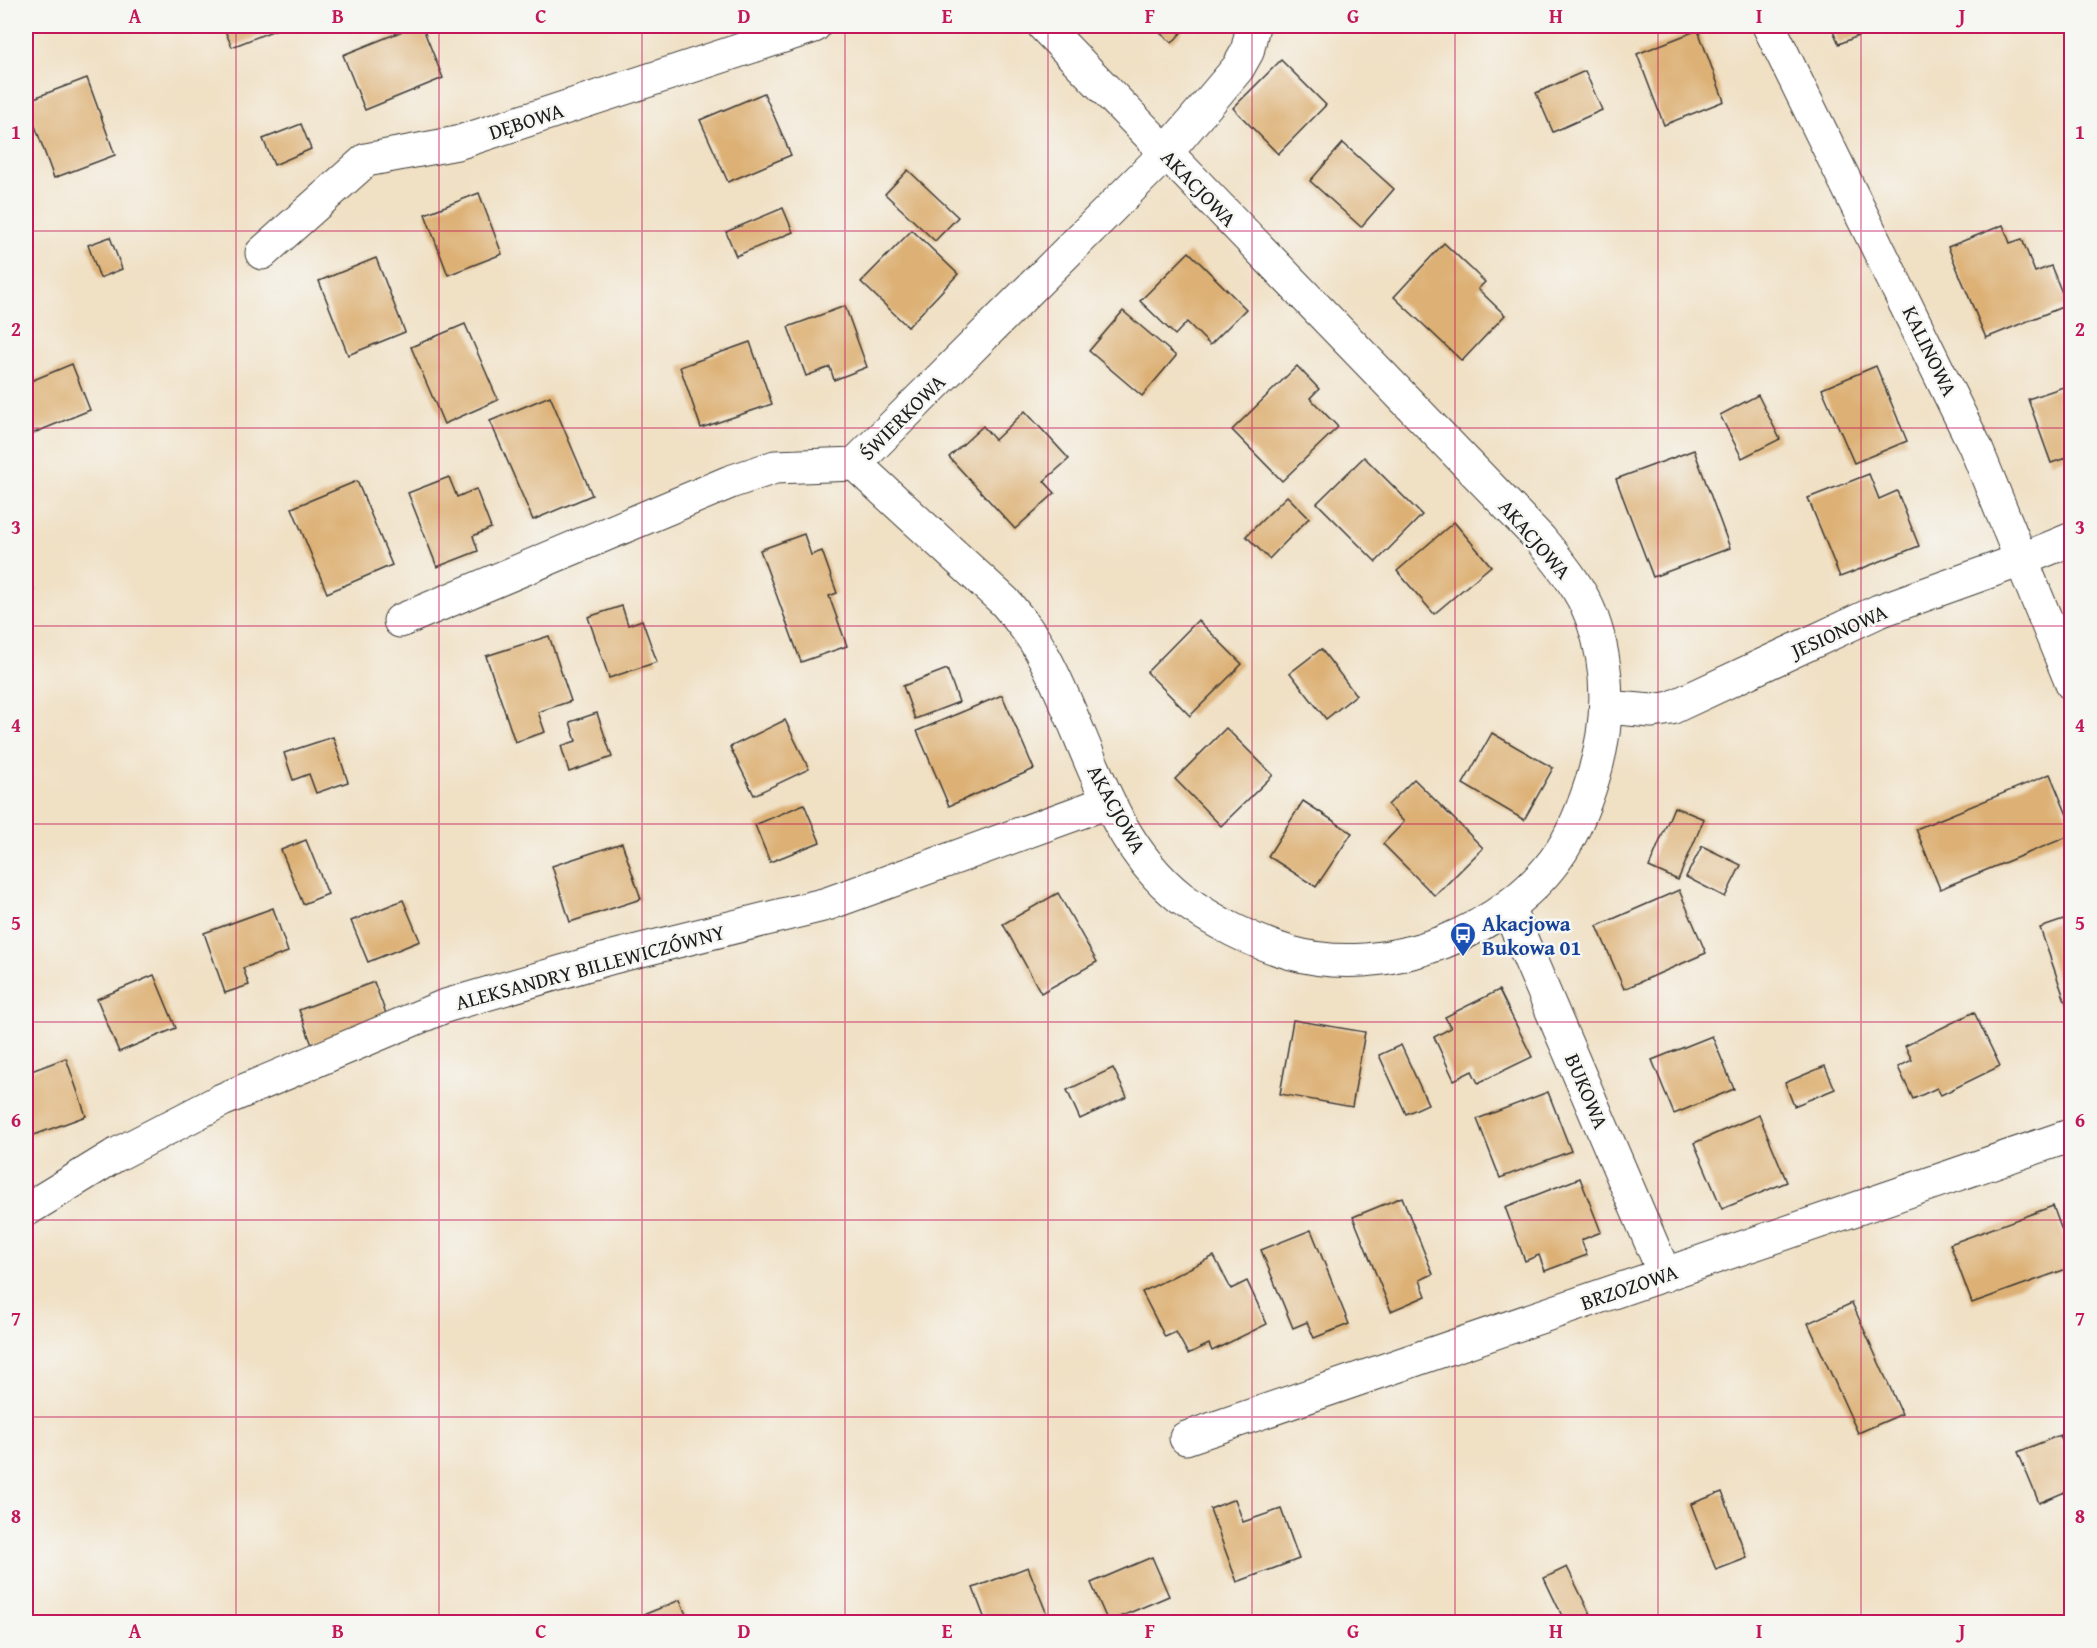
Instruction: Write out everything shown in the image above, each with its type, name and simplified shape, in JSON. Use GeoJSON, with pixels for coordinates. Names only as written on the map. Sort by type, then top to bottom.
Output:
{"type":"FeatureCollection","features":[{"type":"Feature","properties":{"kind":"street","name":"DĘBOWA"},"geometry":{"type":"LineString","coordinates":[[262,253],[366,160],[457,143],[814,26]]}},
{"type":"Feature","properties":{"kind":"street","name":"AKACJOWA"},"geometry":{"type":"LineString","coordinates":[[855,464],[1005,602],[1027,628],[1045,658],[1108,802],[1149,866],[1183,899],[1212,919],[1291,953],[1323,959],[1407,954],[1457,936],[1509,908],[1540,879],[1562,850],[1579,817],[1597,763],[1606,707],[1605,680],[1592,617],[1565,569],[1540,539],[1044,26]]}},
{"type":"Feature","properties":{"kind":"street","name":"ŚWIERKOWA"},"geometry":{"type":"LineString","coordinates":[[400,621],[730,482],[775,467],[855,464],[1166,153],[1238,68],[1246,52],[1252,26]]}},
{"type":"Feature","properties":{"kind":"street","name":"KALINOWA"},"geometry":{"type":"LineString","coordinates":[[1769,26],[1926,342],[1975,446],[2072,684]]}},
{"type":"Feature","properties":{"kind":"street","name":"JESIONOWA"},"geometry":{"type":"LineString","coordinates":[[1606,707],[1652,711],[1671,708],[1879,611],[2021,560],[2072,539]]}},
{"type":"Feature","properties":{"kind":"street","name":"ALEKSANDRY BILLEWICZÓWNY"},"geometry":{"type":"LineString","coordinates":[[26,1210],[114,1156],[222,1100],[446,1006],[613,957],[827,904],[1108,802]]}},
{"type":"Feature","properties":{"kind":"street","name":"BUKOWA"},"geometry":{"type":"LineString","coordinates":[[1509,908],[1665,1275]]}},
{"type":"Feature","properties":{"kind":"street","name":"BRZOZOWA"},"geometry":{"type":"LineString","coordinates":[[1186,1438],[2072,1135]]}},
{"type":"Feature","properties":{"kind":"building"},"geometry":{"type":"Polygon","coordinates":[[[223,26],[285,26],[232,47],[223,26]]]}},
{"type":"Feature","properties":{"kind":"building"},"geometry":{"type":"Polygon","coordinates":[[[415,26],[422,26],[443,78],[365,110],[343,55],[415,26]]]}},
{"type":"Feature","properties":{"kind":"building"},"geometry":{"type":"Polygon","coordinates":[[[1152,26],[1187,26],[1172,43],[1152,26]]]}},
{"type":"Feature","properties":{"kind":"building"},"geometry":{"type":"Polygon","coordinates":[[[1831,26],[1882,26],[1839,44],[1831,26]]]}},
{"type":"Feature","properties":{"kind":"building"},"geometry":{"type":"Polygon","coordinates":[[[1698,30],[1724,101],[1664,125],[1637,54],[1698,30]]]}},
{"type":"Feature","properties":{"kind":"building"},"geometry":{"type":"Polygon","coordinates":[[[1281,60],[1326,105],[1278,154],[1233,108],[1281,60]]]}},
{"type":"Feature","properties":{"kind":"building"},"geometry":{"type":"Polygon","coordinates":[[[1585,71],[1602,110],[1553,132],[1536,93],[1585,71]]]}},
{"type":"Feature","properties":{"kind":"building"},"geometry":{"type":"Polygon","coordinates":[[[87,78],[115,155],[54,178],[26,101],[87,78]]]}},
{"type":"Feature","properties":{"kind":"building"},"geometry":{"type":"Polygon","coordinates":[[[764,93],[791,155],[728,182],[700,120],[764,93]]]}},
{"type":"Feature","properties":{"kind":"building"},"geometry":{"type":"Polygon","coordinates":[[[301,124],[311,149],[274,165],[263,139],[301,124]]]}},
{"type":"Feature","properties":{"kind":"building"},"geometry":{"type":"Polygon","coordinates":[[[1343,143],[1394,189],[1361,227],[1310,181],[1343,143]]]}},
{"type":"Feature","properties":{"kind":"building"},"geometry":{"type":"Polygon","coordinates":[[[908,170],[958,217],[935,241],[885,194],[908,170]]]}},
{"type":"Feature","properties":{"kind":"building"},"geometry":{"type":"Polygon","coordinates":[[[479,193],[502,254],[448,275],[425,214],[479,193]]]}},
{"type":"Feature","properties":{"kind":"building"},"geometry":{"type":"Polygon","coordinates":[[[783,208],[793,232],[736,256],[726,232],[783,208]]]}},
{"type":"Feature","properties":{"kind":"building"},"geometry":{"type":"Polygon","coordinates":[[[2003,225],[2010,243],[2022,239],[2035,272],[2051,266],[2067,305],[1986,338],[1948,247],[2003,225]]]}},
{"type":"Feature","properties":{"kind":"building"},"geometry":{"type":"Polygon","coordinates":[[[912,230],[958,274],[908,327],[861,282],[912,230]]]}},
{"type":"Feature","properties":{"kind":"building"},"geometry":{"type":"Polygon","coordinates":[[[110,237],[122,269],[100,278],[88,245],[110,237]]]}},
{"type":"Feature","properties":{"kind":"building"},"geometry":{"type":"Polygon","coordinates":[[[1444,243],[1485,282],[1478,289],[1505,315],[1462,361],[1394,297],[1444,243]]]}},
{"type":"Feature","properties":{"kind":"building"},"geometry":{"type":"Polygon","coordinates":[[[1189,252],[1246,309],[1210,345],[1187,322],[1175,335],[1140,301],[1189,252]]]}},
{"type":"Feature","properties":{"kind":"building"},"geometry":{"type":"Polygon","coordinates":[[[376,258],[405,332],[348,355],[319,281],[376,258]]]}},
{"type":"Feature","properties":{"kind":"building"},"geometry":{"type":"Polygon","coordinates":[[[845,306],[867,367],[834,380],[830,367],[806,376],[788,327],[845,306]]]}},
{"type":"Feature","properties":{"kind":"building"},"geometry":{"type":"Polygon","coordinates":[[[1123,311],[1176,356],[1142,396],[1089,351],[1123,311]]]}},
{"type":"Feature","properties":{"kind":"building"},"geometry":{"type":"Polygon","coordinates":[[[465,324],[498,400],[444,424],[411,347],[465,324]]]}},
{"type":"Feature","properties":{"kind":"building"},"geometry":{"type":"Polygon","coordinates":[[[750,342],[772,404],[701,428],[680,367],[750,342]]]}},
{"type":"Feature","properties":{"kind":"building"},"geometry":{"type":"Polygon","coordinates":[[[72,364],[90,410],[29,435],[26,426],[26,383],[72,364]]]}},
{"type":"Feature","properties":{"kind":"building"},"geometry":{"type":"Polygon","coordinates":[[[1297,366],[1319,389],[1310,398],[1338,427],[1282,481],[1232,430],[1297,366]]]}},
{"type":"Feature","properties":{"kind":"building"},"geometry":{"type":"Polygon","coordinates":[[[1876,366],[1907,441],[1854,463],[1822,389],[1876,366]]]}},
{"type":"Feature","properties":{"kind":"building"},"geometry":{"type":"Polygon","coordinates":[[[2072,384],[2072,456],[2051,463],[2028,399],[2072,384]]]}},
{"type":"Feature","properties":{"kind":"building"},"geometry":{"type":"Polygon","coordinates":[[[1758,395],[1780,439],[1742,458],[1720,415],[1758,395]]]}},
{"type":"Feature","properties":{"kind":"building"},"geometry":{"type":"Polygon","coordinates":[[[550,396],[592,495],[533,520],[490,421],[550,396]]]}},
{"type":"Feature","properties":{"kind":"building"},"geometry":{"type":"Polygon","coordinates":[[[1025,411],[1069,459],[1044,481],[1055,493],[1015,529],[949,457],[983,426],[995,440],[1025,411]]]}},
{"type":"Feature","properties":{"kind":"building"},"geometry":{"type":"Polygon","coordinates":[[[1694,450],[1730,548],[1653,577],[1616,479],[1694,450]]]}},
{"type":"Feature","properties":{"kind":"building"},"geometry":{"type":"Polygon","coordinates":[[[1364,457],[1422,515],[1376,562],[1317,503],[1364,457]]]}},
{"type":"Feature","properties":{"kind":"building"},"geometry":{"type":"Polygon","coordinates":[[[1869,474],[1879,499],[1897,491],[1919,546],[1840,577],[1808,498],[1869,474]]]}},
{"type":"Feature","properties":{"kind":"building"},"geometry":{"type":"Polygon","coordinates":[[[449,477],[457,497],[476,489],[491,528],[473,536],[478,551],[437,567],[408,493],[449,477]]]}},
{"type":"Feature","properties":{"kind":"building"},"geometry":{"type":"Polygon","coordinates":[[[357,481],[392,565],[327,593],[292,508],[357,481]]]}},
{"type":"Feature","properties":{"kind":"building"},"geometry":{"type":"Polygon","coordinates":[[[1287,496],[1309,518],[1269,559],[1246,536],[1287,496]]]}},
{"type":"Feature","properties":{"kind":"building"},"geometry":{"type":"Polygon","coordinates":[[[1454,522],[1491,566],[1434,614],[1397,571],[1454,522]]]}},
{"type":"Feature","properties":{"kind":"building"},"geometry":{"type":"Polygon","coordinates":[[[804,534],[811,555],[822,551],[837,593],[829,596],[847,646],[801,662],[760,550],[804,534]]]}},
{"type":"Feature","properties":{"kind":"building"},"geometry":{"type":"Polygon","coordinates":[[[26,568],[34,590],[26,594],[26,568]]]}},
{"type":"Feature","properties":{"kind":"building"},"geometry":{"type":"Polygon","coordinates":[[[622,606],[628,625],[642,620],[657,662],[609,678],[588,617],[622,606]]]}},
{"type":"Feature","properties":{"kind":"building"},"geometry":{"type":"Polygon","coordinates":[[[1198,620],[1242,664],[1190,716],[1147,672],[1198,620]]]}},
{"type":"Feature","properties":{"kind":"building"},"geometry":{"type":"Polygon","coordinates":[[[549,636],[571,701],[538,712],[545,732],[515,742],[486,656],[549,636]]]}},
{"type":"Feature","properties":{"kind":"building"},"geometry":{"type":"Polygon","coordinates":[[[1321,649],[1356,695],[1326,719],[1290,673],[1321,649]]]}},
{"type":"Feature","properties":{"kind":"building"},"geometry":{"type":"Polygon","coordinates":[[[947,669],[959,702],[915,719],[903,686],[947,669]]]}},
{"type":"Feature","properties":{"kind":"building"},"geometry":{"type":"Polygon","coordinates":[[[1002,695],[1034,769],[949,806],[917,731],[1002,695]]]}},
{"type":"Feature","properties":{"kind":"building"},"geometry":{"type":"Polygon","coordinates":[[[597,713],[612,757],[569,772],[561,746],[576,741],[570,722],[597,713]]]}},
{"type":"Feature","properties":{"kind":"building"},"geometry":{"type":"Polygon","coordinates":[[[785,720],[809,769],[754,795],[730,747],[785,720]]]}},
{"type":"Feature","properties":{"kind":"building"},"geometry":{"type":"Polygon","coordinates":[[[1226,728],[1273,775],[1221,826],[1175,779],[1226,728]]]}},
{"type":"Feature","properties":{"kind":"building"},"geometry":{"type":"Polygon","coordinates":[[[1492,733],[1553,768],[1524,820],[1463,784],[1492,733]]]}},
{"type":"Feature","properties":{"kind":"building"},"geometry":{"type":"Polygon","coordinates":[[[333,737],[348,782],[316,793],[309,774],[293,780],[284,753],[333,737]]]}},
{"type":"Feature","properties":{"kind":"building"},"geometry":{"type":"Polygon","coordinates":[[[2050,774],[2072,827],[2072,835],[1940,889],[1916,829],[2050,774]]]}},
{"type":"Feature","properties":{"kind":"building"},"geometry":{"type":"Polygon","coordinates":[[[1414,779],[1483,848],[1435,896],[1383,844],[1404,822],[1388,805],[1414,779]]]}},
{"type":"Feature","properties":{"kind":"building"},"geometry":{"type":"Polygon","coordinates":[[[1303,801],[1352,833],[1316,887],[1268,856],[1303,801]]]}},
{"type":"Feature","properties":{"kind":"building"},"geometry":{"type":"Polygon","coordinates":[[[804,804],[820,842],[770,862],[755,825],[804,804]]]}},
{"type":"Feature","properties":{"kind":"building"},"geometry":{"type":"Polygon","coordinates":[[[1674,807],[1704,819],[1678,880],[1649,867],[1674,807]]]}},
{"type":"Feature","properties":{"kind":"building"},"geometry":{"type":"Polygon","coordinates":[[[306,840],[328,894],[303,904],[281,850],[306,840]]]}},
{"type":"Feature","properties":{"kind":"building"},"geometry":{"type":"Polygon","coordinates":[[[622,843],[641,899],[570,922],[552,866],[622,843]]]}},
{"type":"Feature","properties":{"kind":"building"},"geometry":{"type":"Polygon","coordinates":[[[1702,846],[1741,865],[1725,897],[1686,877],[1702,846]]]}},
{"type":"Feature","properties":{"kind":"building"},"geometry":{"type":"Polygon","coordinates":[[[1679,890],[1706,953],[1624,989],[1597,926],[1679,890]]]}},
{"type":"Feature","properties":{"kind":"building"},"geometry":{"type":"Polygon","coordinates":[[[1058,893],[1097,962],[1041,993],[1003,924],[1058,893]]]}},
{"type":"Feature","properties":{"kind":"building"},"geometry":{"type":"Polygon","coordinates":[[[403,900],[420,941],[368,962],[351,921],[403,900]]]}},
{"type":"Feature","properties":{"kind":"building"},"geometry":{"type":"Polygon","coordinates":[[[273,908],[288,952],[243,968],[249,985],[225,993],[204,933],[273,908]]]}},
{"type":"Feature","properties":{"kind":"building"},"geometry":{"type":"Polygon","coordinates":[[[2072,917],[2072,1017],[2071,1018],[2040,928],[2072,917]]]}},
{"type":"Feature","properties":{"kind":"building"},"geometry":{"type":"Polygon","coordinates":[[[154,975],[176,1028],[119,1052],[97,999],[154,975]]]}},
{"type":"Feature","properties":{"kind":"building"},"geometry":{"type":"Polygon","coordinates":[[[374,982],[387,1016],[312,1045],[299,1010],[374,982]]]}},
{"type":"Feature","properties":{"kind":"building"},"geometry":{"type":"Polygon","coordinates":[[[1499,990],[1532,1057],[1478,1083],[1472,1071],[1454,1080],[1434,1037],[1451,1028],[1445,1017],[1499,990]]]}},
{"type":"Feature","properties":{"kind":"building"},"geometry":{"type":"Polygon","coordinates":[[[1974,1012],[2000,1066],[1941,1095],[1937,1088],[1913,1099],[1898,1067],[1912,1060],[1905,1046],[1974,1012]]]}},
{"type":"Feature","properties":{"kind":"building"},"geometry":{"type":"Polygon","coordinates":[[[1293,1020],[1365,1032],[1352,1107],[1280,1094],[1293,1020]]]}},
{"type":"Feature","properties":{"kind":"building"},"geometry":{"type":"Polygon","coordinates":[[[1712,1036],[1734,1089],[1674,1114],[1652,1060],[1712,1036]]]}},
{"type":"Feature","properties":{"kind":"building"},"geometry":{"type":"Polygon","coordinates":[[[1401,1045],[1428,1104],[1406,1114],[1379,1055],[1401,1045]]]}},
{"type":"Feature","properties":{"kind":"building"},"geometry":{"type":"Polygon","coordinates":[[[66,1058],[86,1116],[26,1138],[26,1073],[66,1058]]]}},
{"type":"Feature","properties":{"kind":"building"},"geometry":{"type":"Polygon","coordinates":[[[1825,1066],[1835,1089],[1794,1106],[1785,1083],[1825,1066]]]}},
{"type":"Feature","properties":{"kind":"building"},"geometry":{"type":"Polygon","coordinates":[[[1113,1068],[1127,1097],[1080,1119],[1067,1090],[1113,1068]]]}},
{"type":"Feature","properties":{"kind":"building"},"geometry":{"type":"Polygon","coordinates":[[[1548,1092],[1571,1151],[1500,1178],[1477,1119],[1548,1092]]]}},
{"type":"Feature","properties":{"kind":"building"},"geometry":{"type":"Polygon","coordinates":[[[1759,1115],[1787,1182],[1722,1209],[1694,1143],[1759,1115]]]}},
{"type":"Feature","properties":{"kind":"building"},"geometry":{"type":"Polygon","coordinates":[[[1580,1178],[1601,1232],[1581,1240],[1587,1255],[1545,1271],[1539,1255],[1525,1261],[1505,1207],[1580,1178]]]}},
{"type":"Feature","properties":{"kind":"building"},"geometry":{"type":"Polygon","coordinates":[[[1402,1197],[1433,1274],[1420,1280],[1426,1296],[1391,1311],[1353,1217],[1402,1197]]]}},
{"type":"Feature","properties":{"kind":"building"},"geometry":{"type":"Polygon","coordinates":[[[2053,1206],[2072,1258],[2072,1267],[1972,1303],[1950,1244],[2053,1206]]]}},
{"type":"Feature","properties":{"kind":"building"},"geometry":{"type":"Polygon","coordinates":[[[1311,1230],[1349,1324],[1314,1338],[1307,1322],[1293,1328],[1261,1250],[1311,1230]]]}},
{"type":"Feature","properties":{"kind":"building"},"geometry":{"type":"Polygon","coordinates":[[[1214,1256],[1231,1289],[1247,1281],[1267,1324],[1212,1351],[1209,1344],[1188,1354],[1176,1332],[1165,1337],[1142,1292],[1214,1256]]]}},
{"type":"Feature","properties":{"kind":"building"},"geometry":{"type":"Polygon","coordinates":[[[1852,1303],[1902,1414],[1858,1433],[1808,1323],[1852,1303]]]}},
{"type":"Feature","properties":{"kind":"building"},"geometry":{"type":"Polygon","coordinates":[[[2060,1435],[2072,1464],[2072,1489],[2039,1503],[2018,1452],[2060,1435]]]}},
{"type":"Feature","properties":{"kind":"building"},"geometry":{"type":"Polygon","coordinates":[[[1722,1492],[1747,1558],[1716,1570],[1691,1504],[1722,1492]]]}},
{"type":"Feature","properties":{"kind":"building"},"geometry":{"type":"Polygon","coordinates":[[[1235,1499],[1243,1522],[1281,1509],[1299,1559],[1237,1582],[1210,1509],[1235,1499]]]}},
{"type":"Feature","properties":{"kind":"building"},"geometry":{"type":"Polygon","coordinates":[[[1152,1557],[1169,1596],[1108,1622],[1091,1583],[1152,1557]]]}},
{"type":"Feature","properties":{"kind":"building"},"geometry":{"type":"Polygon","coordinates":[[[1028,1567],[1050,1622],[986,1622],[973,1588],[1028,1567]]]}},
{"type":"Feature","properties":{"kind":"building"},"geometry":{"type":"Polygon","coordinates":[[[1567,1567],[1594,1622],[1565,1622],[1544,1578],[1567,1567]]]}},
{"type":"Feature","properties":{"kind":"building"},"geometry":{"type":"Polygon","coordinates":[[[680,1600],[689,1622],[626,1622],[680,1600]]]}},
{"type":"Feature","properties":{"kind":"place","name":"Akacjowa Bukowa 01"},"geometry":{"type":"Point","coordinates":[1463,958]}}]}
